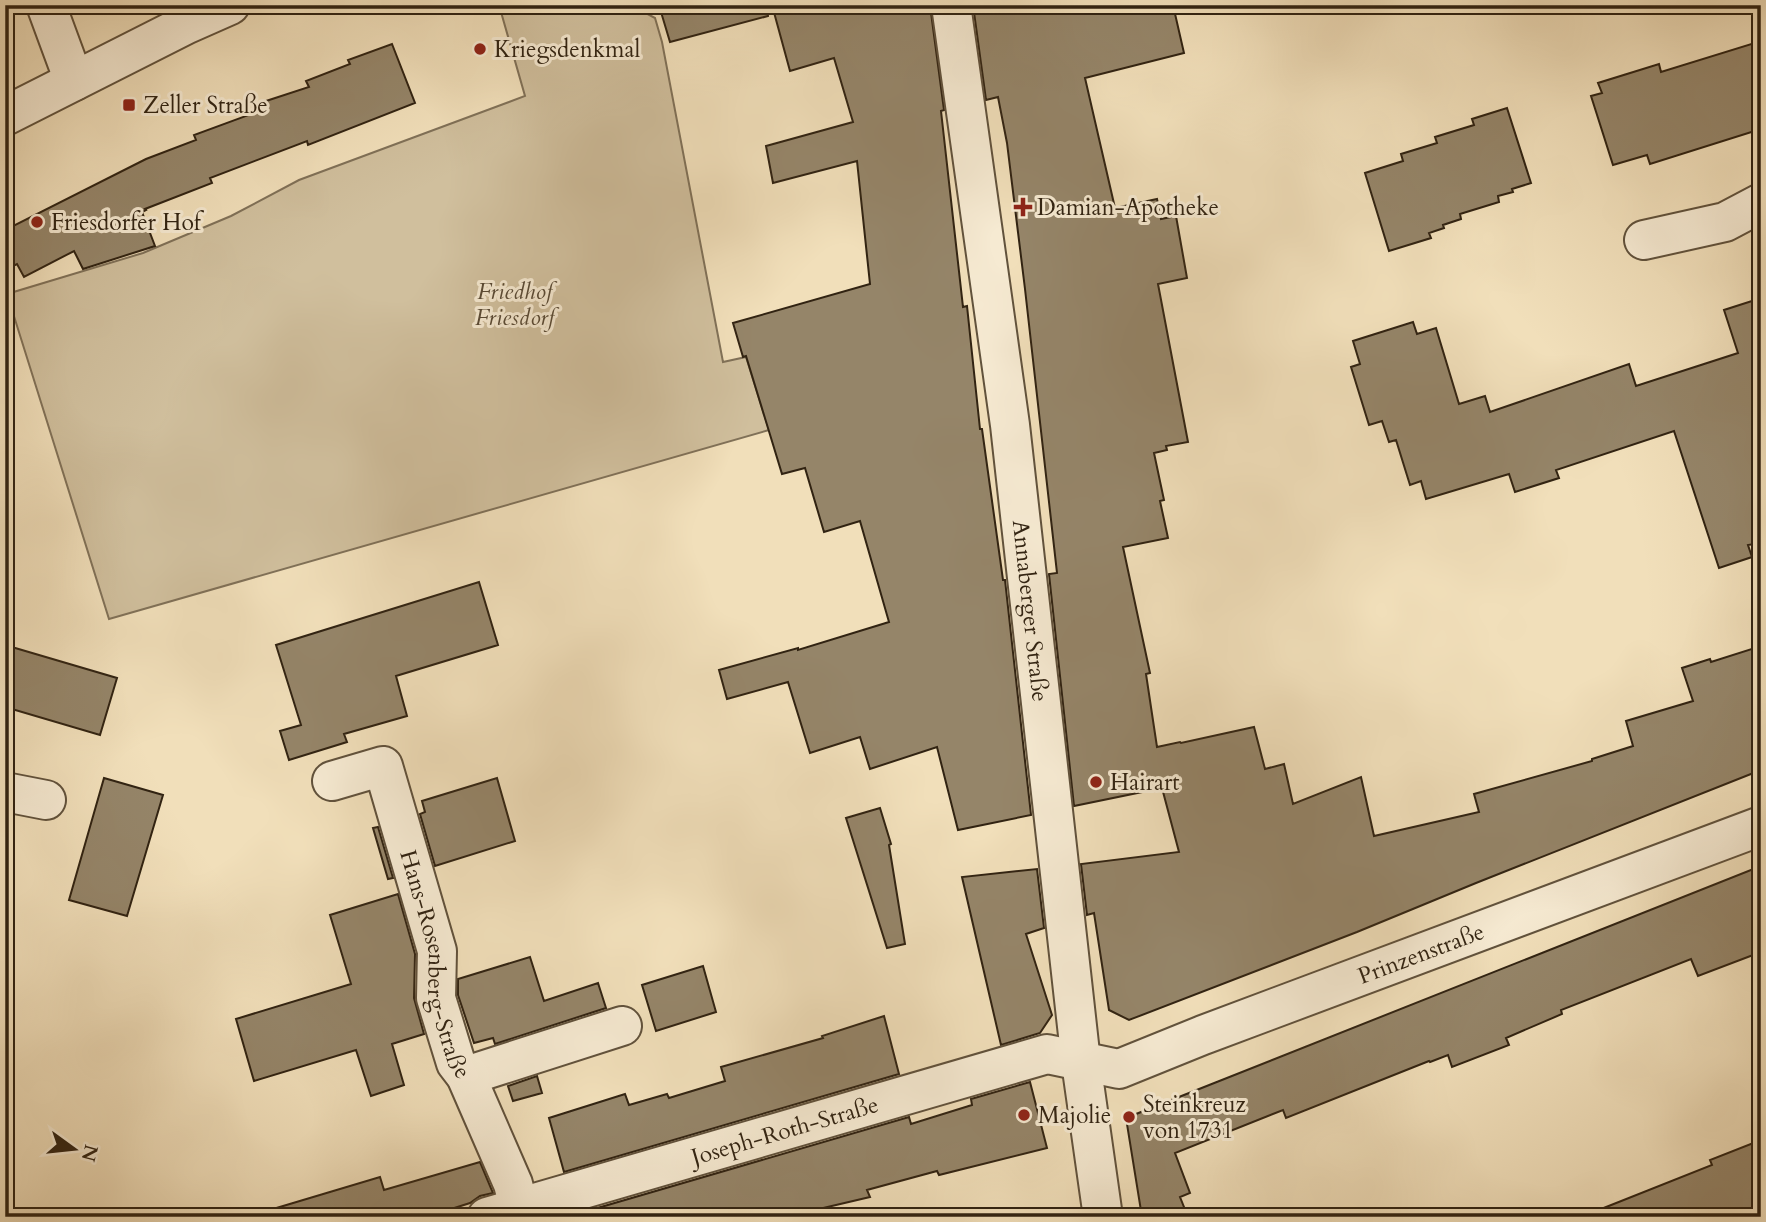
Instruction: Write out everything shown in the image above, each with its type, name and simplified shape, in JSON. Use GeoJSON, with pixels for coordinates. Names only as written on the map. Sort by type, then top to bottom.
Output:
{"type":"FeatureCollection","features":[{"type":"Feature","properties":{"kind":"street"},"geometry":{"type":"LineString","coordinates":[[46,5],[74,81]]}},
{"type":"Feature","properties":{"kind":"street"},"geometry":{"type":"LineString","coordinates":[[5,116],[230,5]]}},
{"type":"Feature","properties":{"kind":"street","name":"Annaberger Straße"},"geometry":{"type":"LineString","coordinates":[[951,5],[1010,425],[1081,1062],[1102,1217]]}},
{"type":"Feature","properties":{"kind":"street"},"geometry":{"type":"LineString","coordinates":[[1644,240],[1725,222],[1761,203]]}},
{"type":"Feature","properties":{"kind":"street","name":"Hans-Rosenberg-Straße"},"geometry":{"type":"LineString","coordinates":[[332,781],[383,766],[437,951],[436,998],[456,1063],[466,1076],[513,1184],[503,1212]]}},
{"type":"Feature","properties":{"kind":"street"},"geometry":{"type":"LineString","coordinates":[[5,792],[46,800]]}},
{"type":"Feature","properties":{"kind":"street","name":"Prinzenstraße"},"geometry":{"type":"LineString","coordinates":[[1081,1062],[1119,1069],[1215,1030],[1761,826]]}},
{"type":"Feature","properties":{"kind":"street"},"geometry":{"type":"LineString","coordinates":[[466,1076],[622,1026]]}},
{"type":"Feature","properties":{"kind":"street","name":"Joseph-Roth-Straße"},"geometry":{"type":"LineString","coordinates":[[503,1212],[1047,1054],[1081,1062]]}},
{"type":"Feature","properties":{"kind":"green space","name":"Friedhof Friesdorf"},"geometry":{"type":"Polygon","coordinates":[[[499,5],[631,5],[655,18],[662,42],[723,362],[746,357],[769,430],[109,619],[7,294],[143,253],[231,216],[299,180],[525,96],[499,5]]]}},
{"type":"Feature","properties":{"kind":"building"},"geometry":{"type":"Polygon","coordinates":[[[682,5],[767,5],[768,16],[670,42],[661,12],[682,5]]]}},
{"type":"Feature","properties":{"kind":"building"},"geometry":{"type":"Polygon","coordinates":[[[772,5],[930,5],[944,110],[941,111],[963,307],[967,306],[980,429],[1005,580],[1031,815],[958,830],[937,747],[870,769],[860,737],[810,753],[788,682],[727,699],[719,670],[798,650],[889,622],[860,521],[824,532],[805,468],[782,474],[746,356],[743,357],[733,323],[870,284],[857,161],[773,183],[766,146],[853,122],[834,58],[790,71],[772,5]]]}},
{"type":"Feature","properties":{"kind":"building"},"geometry":{"type":"Polygon","coordinates":[[[973,5],[1173,5],[1184,53],[1085,78],[1115,208],[1157,199],[1161,219],[1176,216],[1187,278],[1158,284],[1188,442],[1166,446],[1167,450],[1154,453],[1164,500],[1160,501],[1168,538],[1123,547],[1150,673],[1146,674],[1157,747],[1254,727],[1265,769],[1284,764],[1293,804],[1361,777],[1374,836],[1479,812],[1474,794],[1592,761],[1633,746],[1626,721],[1693,701],[1682,668],[1761,646],[1761,770],[1129,1020],[1109,1010],[1094,913],[1087,915],[1081,864],[1179,852],[1162,788],[1074,806],[1049,574],[1057,573],[1007,143],[998,97],[986,100],[973,5]]]}},
{"type":"Feature","properties":{"kind":"building"},"geometry":{"type":"Polygon","coordinates":[[[1761,41],[1761,129],[1650,164],[1647,155],[1613,165],[1591,96],[1602,93],[1598,83],[1659,64],[1661,72],[1761,41]]]}},
{"type":"Feature","properties":{"kind":"building"},"geometry":{"type":"Polygon","coordinates":[[[392,44],[415,103],[308,145],[307,141],[210,178],[212,183],[145,209],[142,212],[155,246],[83,269],[74,251],[24,277],[17,264],[5,270],[5,230],[146,159],[196,140],[194,135],[262,110],[260,103],[309,87],[306,81],[350,64],[348,60],[392,44]]]}},
{"type":"Feature","properties":{"kind":"building"},"geometry":{"type":"Polygon","coordinates":[[[1507,108],[1531,183],[1498,196],[1499,202],[1460,214],[1461,219],[1429,233],[1431,238],[1389,251],[1365,173],[1403,161],[1401,154],[1437,143],[1435,137],[1474,125],[1472,119],[1507,108]]]}},
{"type":"Feature","properties":{"kind":"building"},"geometry":{"type":"Polygon","coordinates":[[[1755,300],[1761,317],[1761,543],[1748,545],[1752,557],[1719,568],[1674,431],[1556,470],[1559,478],[1515,492],[1509,474],[1426,499],[1421,481],[1410,485],[1396,440],[1389,442],[1382,421],[1369,425],[1351,367],[1360,364],[1353,341],[1413,322],[1417,334],[1436,328],[1459,404],[1485,396],[1490,412],[1629,364],[1636,386],[1738,353],[1724,310],[1755,300]]]}},
{"type":"Feature","properties":{"kind":"building"},"geometry":{"type":"Polygon","coordinates":[[[479,582],[498,645],[396,676],[407,716],[344,734],[347,742],[289,760],[280,731],[301,725],[276,645],[479,582]]]}},
{"type":"Feature","properties":{"kind":"building"},"geometry":{"type":"Polygon","coordinates":[[[5,645],[117,678],[100,735],[5,707],[5,645]]]}},
{"type":"Feature","properties":{"kind":"building"},"geometry":{"type":"Polygon","coordinates":[[[104,778],[163,795],[127,916],[69,900],[104,778]]]}},
{"type":"Feature","properties":{"kind":"building"},"geometry":{"type":"Polygon","coordinates":[[[497,778],[515,841],[435,866],[420,814],[425,812],[422,801],[497,778]]]}},
{"type":"Feature","properties":{"kind":"building"},"geometry":{"type":"Polygon","coordinates":[[[880,808],[891,844],[889,845],[905,944],[887,948],[846,818],[880,808]]]}},
{"type":"Feature","properties":{"kind":"building"},"geometry":{"type":"Polygon","coordinates":[[[378,827],[393,878],[388,879],[373,828],[378,827]]]}},
{"type":"Feature","properties":{"kind":"building"},"geometry":{"type":"Polygon","coordinates":[[[1761,866],[1761,952],[1698,976],[1691,959],[1561,1010],[1562,1014],[1506,1038],[1509,1045],[1452,1067],[1448,1055],[1286,1118],[1283,1110],[1175,1153],[1190,1193],[1180,1197],[1188,1217],[1142,1217],[1126,1118],[1761,866]]]}},
{"type":"Feature","properties":{"kind":"building"},"geometry":{"type":"Polygon","coordinates":[[[1037,869],[1044,928],[1026,934],[1052,1015],[1040,1033],[1001,1045],[962,877],[1037,869]]]}},
{"type":"Feature","properties":{"kind":"building"},"geometry":{"type":"Polygon","coordinates":[[[398,894],[415,954],[414,998],[424,1034],[392,1044],[404,1085],[371,1096],[356,1050],[254,1081],[236,1019],[351,984],[330,915],[398,894]]]}},
{"type":"Feature","properties":{"kind":"building"},"geometry":{"type":"Polygon","coordinates":[[[530,957],[544,1001],[598,983],[606,1008],[495,1044],[493,1038],[474,1043],[458,995],[458,979],[530,957]]]}},
{"type":"Feature","properties":{"kind":"building"},"geometry":{"type":"Polygon","coordinates":[[[703,966],[716,1012],[656,1031],[642,985],[703,966]]]}},
{"type":"Feature","properties":{"kind":"building"},"geometry":{"type":"Polygon","coordinates":[[[884,1016],[899,1074],[564,1172],[549,1118],[625,1094],[629,1105],[667,1094],[669,1098],[725,1081],[721,1067],[823,1038],[822,1036],[884,1016]]]}},
{"type":"Feature","properties":{"kind":"building"},"geometry":{"type":"Polygon","coordinates":[[[537,1076],[542,1093],[513,1101],[508,1086],[537,1076]]]}},
{"type":"Feature","properties":{"kind":"building"},"geometry":{"type":"Polygon","coordinates":[[[1030,1082],[1047,1148],[939,1175],[937,1171],[867,1190],[870,1197],[785,1217],[578,1217],[577,1214],[909,1117],[911,1124],[972,1105],[971,1099],[1030,1082]]]}},
{"type":"Feature","properties":{"kind":"building"},"geometry":{"type":"Polygon","coordinates":[[[1761,1140],[1761,1217],[1586,1217],[1712,1165],[1710,1160],[1761,1140]]]}},
{"type":"Feature","properties":{"kind":"building"},"geometry":{"type":"Polygon","coordinates":[[[480,1162],[493,1193],[426,1217],[274,1217],[273,1209],[380,1177],[384,1190],[480,1162]]]}},
{"type":"Feature","properties":{"kind":"place","name":"Kriegsdenkmal"},"geometry":{"type":"Point","coordinates":[480,49]}},
{"type":"Feature","properties":{"kind":"place","name":"Zeller Straße"},"geometry":{"type":"Point","coordinates":[129,105]}},
{"type":"Feature","properties":{"kind":"place","name":"Damian-Apotheke"},"geometry":{"type":"Point","coordinates":[1023,207]}},
{"type":"Feature","properties":{"kind":"place","name":"Friesdorfer Hof"},"geometry":{"type":"Point","coordinates":[37,222]}},
{"type":"Feature","properties":{"kind":"place","name":"Hairart"},"geometry":{"type":"Point","coordinates":[1096,782]}},
{"type":"Feature","properties":{"kind":"place","name":"Majolie"},"geometry":{"type":"Point","coordinates":[1024,1115]}},
{"type":"Feature","properties":{"kind":"place","name":"Steinkreuz von 1731"},"geometry":{"type":"Point","coordinates":[1129,1117]}}]}
